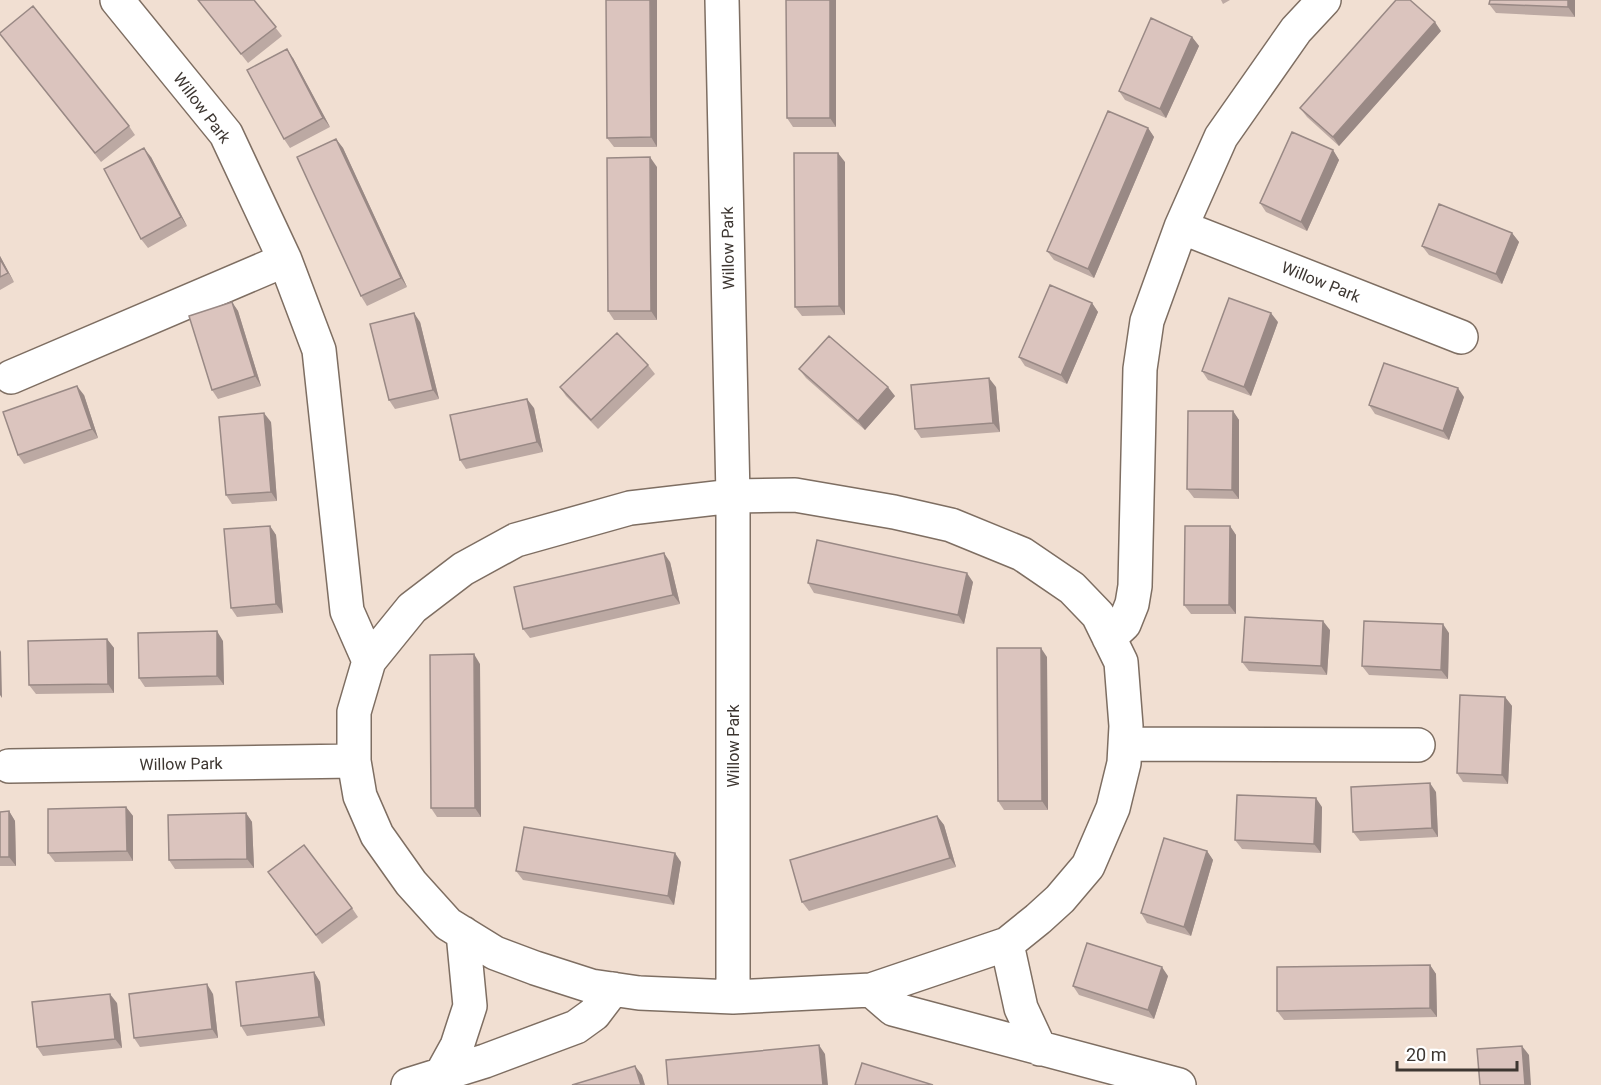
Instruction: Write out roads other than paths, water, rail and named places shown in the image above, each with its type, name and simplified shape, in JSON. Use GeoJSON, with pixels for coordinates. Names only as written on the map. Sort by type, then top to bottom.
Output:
{"type":"FeatureCollection","features":[{"type":"Feature","properties":{"kind":"street","name":"Willow Park"},"geometry":{"type":"LineString","coordinates":[[117,0],[225,134],[285,260],[319,350],[347,611],[369,661]]}},
{"type":"Feature","properties":{"kind":"street","name":"Willow Park"},"geometry":{"type":"LineString","coordinates":[[722,0],[733,496],[733,997]]}},
{"type":"Feature","properties":{"kind":"street"},"geometry":{"type":"LineString","coordinates":[[1109,638],[1124,624],[1132,604],[1135,586],[1140,369],[1147,321],[1182,227],[1221,137],[1296,30],[1324,0]]}},
{"type":"Feature","properties":{"kind":"street","name":"Willow Park"},"geometry":{"type":"LineString","coordinates":[[1182,227],[1461,337]]}},
{"type":"Feature","properties":{"kind":"street"},"geometry":{"type":"LineString","coordinates":[[11,377],[285,260]]}},
{"type":"Feature","properties":{"kind":"street"},"geometry":{"type":"LineString","coordinates":[[795,495],[894,512],[951,525],[1022,554],[1072,588],[1098,615],[1109,638],[1121,662],[1126,726],[1124,763],[1113,808],[1088,866],[1060,899],[1007,944],[871,990],[733,997],[639,993],[591,986],[495,953],[448,924],[411,883],[377,835],[360,796],[354,761],[354,712],[369,661],[411,608],[463,569],[516,540],[630,508],[733,496],[795,495]]}},
{"type":"Feature","properties":{"kind":"street"},"geometry":{"type":"LineString","coordinates":[[1125,744],[1418,745]]}},
{"type":"Feature","properties":{"kind":"street","name":"Willow Park"},"geometry":{"type":"LineString","coordinates":[[9,766],[354,761]]}},
{"type":"Feature","properties":{"kind":"street"},"geometry":{"type":"LineString","coordinates":[[441,1076],[457,1046],[470,1006],[463,933]]}},
{"type":"Feature","properties":{"kind":"street"},"geometry":{"type":"LineString","coordinates":[[1007,944],[1020,1008],[1040,1049]]}},
{"type":"Feature","properties":{"kind":"street"},"geometry":{"type":"LineString","coordinates":[[408,1085],[486,1061],[576,1027],[594,1014],[614,989]]}},
{"type":"Feature","properties":{"kind":"street"},"geometry":{"type":"LineString","coordinates":[[871,990],[893,1010],[1179,1085]]}}]}
